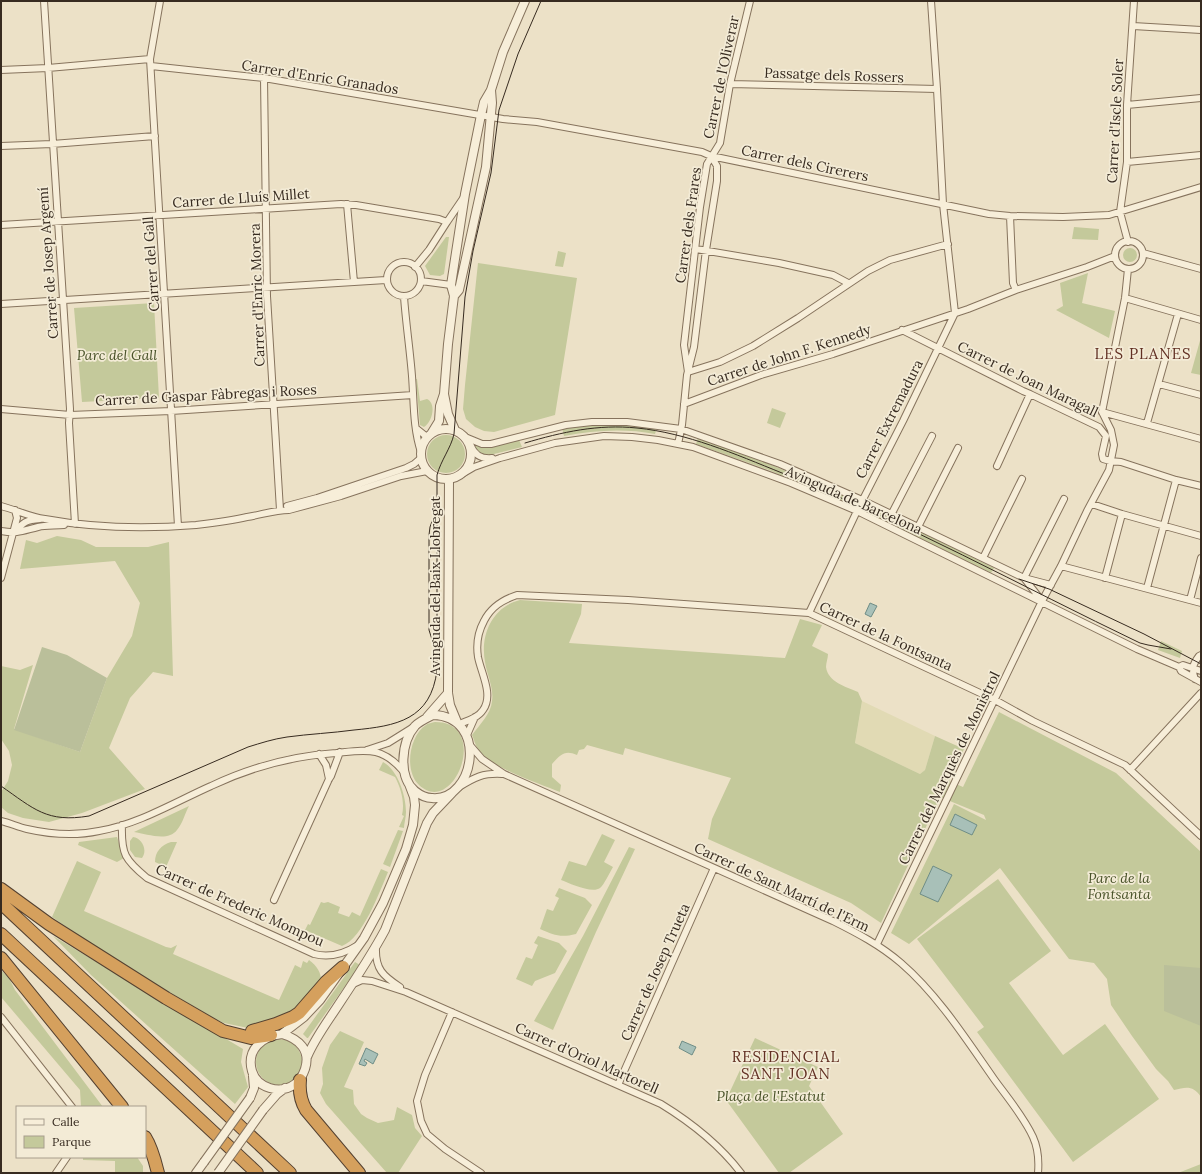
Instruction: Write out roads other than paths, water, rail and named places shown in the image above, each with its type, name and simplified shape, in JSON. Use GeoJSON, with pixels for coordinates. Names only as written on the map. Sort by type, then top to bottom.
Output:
{"type":"FeatureCollection","features":[{"type":"Feature","properties":{"kind":"highway"},"geometry":{"type":"LineString","coordinates":[[1,889],[49,924],[166,998],[223,1031],[242,1037],[251,1038],[276,1034]]}},
{"type":"Feature","properties":{"kind":"highway"},"geometry":{"type":"LineString","coordinates":[[1,903],[290,1173]]}},
{"type":"Feature","properties":{"kind":"highway"},"geometry":{"type":"LineString","coordinates":[[1,934],[257,1173]]}},
{"type":"Feature","properties":{"kind":"highway"},"geometry":{"type":"LineString","coordinates":[[1,958],[121,1106]]}},
{"type":"Feature","properties":{"kind":"highway"},"geometry":{"type":"LineString","coordinates":[[166,998],[222,1026],[238,1030],[253,1030],[285,1021],[299,1013],[326,982],[343,967]]}},
{"type":"Feature","properties":{"kind":"highway"},"geometry":{"type":"LineString","coordinates":[[24,987],[51,1029],[112,1106]]}},
{"type":"Feature","properties":{"kind":"highway"},"geometry":{"type":"LineString","coordinates":[[300,1080],[299,1089],[302,1102],[306,1110],[359,1173]]}},
{"type":"Feature","properties":{"kind":"highway"},"geometry":{"type":"LineString","coordinates":[[146,1140],[149,1144],[158,1173]]}},
{"type":"Feature","properties":{"kind":"highway"},"geometry":{"type":"LineString","coordinates":[[146,1158],[150,1173]]}},
{"type":"Feature","properties":{"kind":"street","name":"Carrer de Josep Argemí"},"geometry":{"type":"LineString","coordinates":[[44,1],[70,415],[75,524]]}},
{"type":"Feature","properties":{"kind":"street","name":"Carrer del Gall"},"geometry":{"type":"LineString","coordinates":[[160,1],[150,66],[178,526]]}},
{"type":"Feature","properties":{"kind":"street"},"geometry":{"type":"LineString","coordinates":[[454,296],[459,290],[480,201],[486,167],[486,116],[484,102],[490,90],[503,52],[525,1]]}},
{"type":"Feature","properties":{"kind":"street","name":"Carrer de l'Oliverar"},"geometry":{"type":"LineString","coordinates":[[711,156],[720,143],[730,84],[750,1]]}},
{"type":"Feature","properties":{"kind":"street"},"geometry":{"type":"LineString","coordinates":[[931,1],[943,204],[954,313],[1115,256]]}},
{"type":"Feature","properties":{"kind":"street","name":"Carrer d'Iscle Soler"},"geometry":{"type":"LineString","coordinates":[[1128,242],[1120,212],[1127,162],[1127,104],[1134,1]]}},
{"type":"Feature","properties":{"kind":"street"},"geometry":{"type":"LineString","coordinates":[[1133,26],[1201,30]]}},
{"type":"Feature","properties":{"kind":"street"},"geometry":{"type":"LineString","coordinates":[[1,70],[150,60]]}},
{"type":"Feature","properties":{"kind":"street","name":"Carrer d'Enric Granados"},"geometry":{"type":"LineString","coordinates":[[150,66],[264,78],[486,116]]}},
{"type":"Feature","properties":{"kind":"street","name":"Carrer d'Enric Morera"},"geometry":{"type":"LineString","coordinates":[[264,78],[267,287],[280,510]]}},
{"type":"Feature","properties":{"kind":"street","name":"Passatge dels Rossers"},"geometry":{"type":"LineString","coordinates":[[730,84],[937,89]]}},
{"type":"Feature","properties":{"kind":"street"},"geometry":{"type":"LineString","coordinates":[[1127,104],[1201,98]]}},
{"type":"Feature","properties":{"kind":"street"},"geometry":{"type":"LineString","coordinates":[[280,510],[287,506],[318,498],[414,464],[421,455],[422,446],[439,421],[440,406],[444,394],[454,296],[451,285],[465,194],[486,116]]}},
{"type":"Feature","properties":{"kind":"street","name":"Carrer dels Cirerers"},"geometry":{"type":"LineString","coordinates":[[486,116],[520,122],[537,122],[702,152],[711,156],[989,214],[1063,217],[1109,215],[1201,187]]}},
{"type":"Feature","properties":{"kind":"street"},"geometry":{"type":"LineString","coordinates":[[1,146],[52,144],[155,136]]}},
{"type":"Feature","properties":{"kind":"street"},"geometry":{"type":"LineString","coordinates":[[1127,162],[1201,155]]}},
{"type":"Feature","properties":{"kind":"street","name":"Carrer dels Frares"},"geometry":{"type":"LineString","coordinates":[[688,372],[684,345],[707,164],[711,156]]}},
{"type":"Feature","properties":{"kind":"street","name":"Carrer dels Frares"},"geometry":{"type":"LineString","coordinates":[[678,444],[688,372],[694,347],[706,250],[717,180],[717,166],[711,156]]}},
{"type":"Feature","properties":{"kind":"street"},"geometry":{"type":"LineString","coordinates":[[415,267],[429,250],[465,194]]}},
{"type":"Feature","properties":{"kind":"street"},"geometry":{"type":"LineString","coordinates":[[347,204],[354,282]]}},
{"type":"Feature","properties":{"kind":"street","name":"Carrer de Lluís Millet"},"geometry":{"type":"LineString","coordinates":[[1,225],[347,204],[432,218],[447,222]]}},
{"type":"Feature","properties":{"kind":"street"},"geometry":{"type":"LineString","coordinates":[[1010,216],[1013,283],[1016,290]]}},
{"type":"Feature","properties":{"kind":"street"},"geometry":{"type":"LineString","coordinates":[[1128,242],[1137,244],[1143,253],[1143,258],[1139,266],[1133,269],[1128,269],[1119,265],[1115,256],[1116,250],[1119,246],[1128,242]]}},
{"type":"Feature","properties":{"kind":"street"},"geometry":{"type":"LineString","coordinates":[[688,372],[720,362],[753,346],[798,318],[868,270],[890,260],[948,244]]}},
{"type":"Feature","properties":{"kind":"street"},"geometry":{"type":"LineString","coordinates":[[696,249],[833,275],[848,283]]}},
{"type":"Feature","properties":{"kind":"street"},"geometry":{"type":"LineString","coordinates":[[1143,253],[1201,269]]}},
{"type":"Feature","properties":{"kind":"street"},"geometry":{"type":"LineString","coordinates":[[397,263],[410,263],[415,267],[421,276],[421,281],[417,290],[412,295],[404,297],[392,292],[386,280],[390,269],[397,263]]}},
{"type":"Feature","properties":{"kind":"street"},"geometry":{"type":"LineString","coordinates":[[1128,269],[1125,298],[1102,412],[1201,439]]}},
{"type":"Feature","properties":{"kind":"street"},"geometry":{"type":"LineString","coordinates":[[1,304],[386,280]]}},
{"type":"Feature","properties":{"kind":"street"},"geometry":{"type":"LineString","coordinates":[[421,281],[451,285]]}},
{"type":"Feature","properties":{"kind":"street"},"geometry":{"type":"LineString","coordinates":[[404,297],[412,377],[412,395],[417,429],[416,435],[422,463],[427,471],[437,477],[449,480],[458,477],[469,467],[472,457],[471,446]]}},
{"type":"Feature","properties":{"kind":"street"},"geometry":{"type":"LineString","coordinates":[[1125,298],[1201,320]]}},
{"type":"Feature","properties":{"kind":"street","name":"Carrer de John F. Kennedy"},"geometry":{"type":"LineString","coordinates":[[684,404],[761,375],[833,354],[954,313]]}},
{"type":"Feature","properties":{"kind":"street","name":"Carrer Extremadura"},"geometry":{"type":"LineString","coordinates":[[809,613],[862,500],[903,421],[954,313]]}},
{"type":"Feature","properties":{"kind":"street"},"geometry":{"type":"LineString","coordinates":[[1146,423],[1159,384],[1178,314]]}},
{"type":"Feature","properties":{"kind":"street","name":"Carrer de Joan Maragall"},"geometry":{"type":"LineString","coordinates":[[902,330],[1098,427],[1106,436],[1102,454],[1103,459],[1110,461]]}},
{"type":"Feature","properties":{"kind":"street"},"geometry":{"type":"LineString","coordinates":[[1159,384],[1201,395]]}},
{"type":"Feature","properties":{"kind":"street"},"geometry":{"type":"LineString","coordinates":[[444,394],[448,414],[455,430]]}},
{"type":"Feature","properties":{"kind":"street"},"geometry":{"type":"LineString","coordinates":[[997,466],[1030,394]]}},
{"type":"Feature","properties":{"kind":"street","name":"Carrer de Gaspar Fàbregas i Roses"},"geometry":{"type":"LineString","coordinates":[[1,409],[70,415],[412,395]]}},
{"type":"Feature","properties":{"kind":"street","name":"Carrer del Marquès de Monistrol"},"geometry":{"type":"LineString","coordinates":[[877,944],[1042,601],[1109,470],[1114,445],[1111,430],[1102,412]]}},
{"type":"Feature","properties":{"kind":"street","name":"Avinguda de Barcelona"},"geometry":{"type":"LineString","coordinates":[[465,437],[482,444],[491,444],[566,425],[608,421],[648,424],[681,429],[774,461],[862,500],[1024,578],[1051,585]]}},
{"type":"Feature","properties":{"kind":"street"},"geometry":{"type":"LineString","coordinates":[[429,435],[442,429],[448,428],[455,430],[465,437],[473,451],[481,457],[500,458]]}},
{"type":"Feature","properties":{"kind":"street"},"geometry":{"type":"LineString","coordinates":[[417,429],[429,435]]}},
{"type":"Feature","properties":{"kind":"street","name":"Avinguda de Barcelona"},"geometry":{"type":"LineString","coordinates":[[462,474],[474,467],[500,458],[555,443],[604,436],[632,437],[693,447],[784,480],[857,511],[1137,649],[1179,667],[1181,671],[1198,680]]}},
{"type":"Feature","properties":{"kind":"street"},"geometry":{"type":"LineString","coordinates":[[891,515],[932,436]]}},
{"type":"Feature","properties":{"kind":"street"},"geometry":{"type":"LineString","coordinates":[[918,527],[958,448]]}},
{"type":"Feature","properties":{"kind":"street"},"geometry":{"type":"LineString","coordinates":[[1110,461],[1121,462],[1176,480],[1201,486]]}},
{"type":"Feature","properties":{"kind":"street"},"geometry":{"type":"LineString","coordinates":[[1,506],[44,519],[75,524],[119,527],[178,526],[223,522],[280,510],[289,510],[320,502],[401,476],[427,471]]}},
{"type":"Feature","properties":{"kind":"street"},"geometry":{"type":"LineString","coordinates":[[983,558],[1022,479]]}},
{"type":"Feature","properties":{"kind":"street","name":"Avinguda del Baix Llobregat"},"geometry":{"type":"LineString","coordinates":[[449,480],[448,693],[450,705],[458,723]]}},
{"type":"Feature","properties":{"kind":"street"},"geometry":{"type":"LineString","coordinates":[[1148,588],[1176,480]]}},
{"type":"Feature","properties":{"kind":"street"},"geometry":{"type":"LineString","coordinates":[[1042,601],[1024,578],[1064,499]]}},
{"type":"Feature","properties":{"kind":"street"},"geometry":{"type":"LineString","coordinates":[[1092,504],[1201,536]]}},
{"type":"Feature","properties":{"kind":"street"},"geometry":{"type":"LineString","coordinates":[[1,578],[2,568],[17,518],[15,510]]}},
{"type":"Feature","properties":{"kind":"street"},"geometry":{"type":"LineString","coordinates":[[1105,578],[1122,514]]}},
{"type":"Feature","properties":{"kind":"street"},"geometry":{"type":"LineString","coordinates":[[13,533],[28,520],[44,519]]}},
{"type":"Feature","properties":{"kind":"street"},"geometry":{"type":"LineString","coordinates":[[1,531],[13,533],[40,526],[75,524]]}},
{"type":"Feature","properties":{"kind":"street"},"geometry":{"type":"LineString","coordinates":[[1190,600],[1201,558]]}},
{"type":"Feature","properties":{"kind":"street"},"geometry":{"type":"LineString","coordinates":[[1061,566],[1201,603]]}},
{"type":"Feature","properties":{"kind":"street","name":"Carrer de la Fontsanta"},"geometry":{"type":"LineString","coordinates":[[467,735],[475,717],[483,711],[487,698],[478,657],[477,646],[480,627],[492,608],[509,597],[517,595],[575,597],[809,613],[995,700],[1033,721],[1125,765],[1201,836]]}},
{"type":"Feature","properties":{"kind":"street"},"geometry":{"type":"LineString","coordinates":[[1192,668],[1194,661],[1201,655]]}},
{"type":"Feature","properties":{"kind":"street","name":"Avinguda de Barcelona"},"geometry":{"type":"LineString","coordinates":[[1179,667],[1183,665],[1201,671]]}},
{"type":"Feature","properties":{"kind":"street","name":"Avinguda de Barcelona"},"geometry":{"type":"LineString","coordinates":[[1192,668],[1198,680]]}},
{"type":"Feature","properties":{"kind":"street"},"geometry":{"type":"LineString","coordinates":[[1130,770],[1201,692]]}},
{"type":"Feature","properties":{"kind":"street","name":"Avinguda del Baix Llobregat"},"geometry":{"type":"LineString","coordinates":[[426,718],[448,693]]}},
{"type":"Feature","properties":{"kind":"street"},"geometry":{"type":"LineString","coordinates":[[1,817],[4,821],[28,829],[61,833],[98,832],[146,816],[234,775],[267,764],[319,754],[367,750],[388,743],[433,715],[442,715],[450,718],[458,723],[467,735],[469,744],[468,767],[462,781],[433,813],[427,823],[389,920],[377,946],[320,1032],[307,1057],[304,1073],[300,1080],[277,1094],[263,1110],[218,1173]]}},
{"type":"Feature","properties":{"kind":"street"},"geometry":{"type":"LineString","coordinates":[[458,723],[475,717]]}},
{"type":"Feature","properties":{"kind":"street"},"geometry":{"type":"LineString","coordinates":[[286,1088],[269,1089],[256,1080],[250,1066],[251,1057],[254,1049],[262,1040],[297,1023],[311,1010],[359,944],[383,903],[409,840],[413,825],[415,805],[414,797],[405,773],[405,750],[410,734],[415,727]]}},
{"type":"Feature","properties":{"kind":"street","name":"Carrer de Sant Martí de l'Erm"},"geometry":{"type":"LineString","coordinates":[[469,744],[482,759],[504,774],[844,926],[877,944],[900,962],[924,986],[949,1016],[1008,1098],[1034,1138],[1038,1153],[1038,1173]]}},
{"type":"Feature","properties":{"kind":"street"},"geometry":{"type":"LineString","coordinates":[[367,750],[386,755],[392,759],[405,773]]}},
{"type":"Feature","properties":{"kind":"street"},"geometry":{"type":"LineString","coordinates":[[274,900],[331,776],[340,752]]}},
{"type":"Feature","properties":{"kind":"street"},"geometry":{"type":"LineString","coordinates":[[319,754],[326,765],[329,779]]}},
{"type":"Feature","properties":{"kind":"street","name":"Carrer de Sant Martí de l'Erm"},"geometry":{"type":"LineString","coordinates":[[455,790],[473,778],[484,774],[504,774]]}},
{"type":"Feature","properties":{"kind":"street"},"geometry":{"type":"LineString","coordinates":[[409,784],[414,791],[428,798],[444,797],[455,790]]}},
{"type":"Feature","properties":{"kind":"street","name":"Carrer de Frederic Mompou"},"geometry":{"type":"LineString","coordinates":[[122,825],[123,850],[127,860],[147,878],[314,954],[321,956],[337,954],[350,950],[359,944]]}},
{"type":"Feature","properties":{"kind":"street","name":"Carrer de Josep Trueta"},"geometry":{"type":"LineString","coordinates":[[618,1085],[714,868]]}},
{"type":"Feature","properties":{"kind":"street","name":"Carrer d'Oriol Martorell"},"geometry":{"type":"LineString","coordinates":[[377,946],[376,957],[379,969],[392,982],[406,992]]}},
{"type":"Feature","properties":{"kind":"street","name":"Carrer d'Oriol Martorell"},"geometry":{"type":"LineString","coordinates":[[353,984],[362,980],[372,981],[406,992],[661,1104],[681,1116],[699,1130],[716,1145],[741,1173]]}},
{"type":"Feature","properties":{"kind":"street"},"geometry":{"type":"LineString","coordinates":[[452,1012],[425,1076],[417,1100],[421,1121],[427,1134],[445,1149],[481,1173]]}},
{"type":"Feature","properties":{"kind":"street"},"geometry":{"type":"LineString","coordinates":[[1,1017],[71,1106]]}},
{"type":"Feature","properties":{"kind":"street"},"geometry":{"type":"LineString","coordinates":[[276,1034],[291,1037],[298,1041],[303,1047],[307,1057]]}},
{"type":"Feature","properties":{"kind":"street"},"geometry":{"type":"LineString","coordinates":[[196,1173],[250,1098],[254,1088],[253,1073]]}},
{"type":"Feature","properties":{"kind":"street"},"geometry":{"type":"LineString","coordinates":[[56,1173],[66,1158]]}},
{"type":"Feature","properties":{"kind":"water"},"geometry":{"type":"Polygon","coordinates":[[[870,603],[877,606],[871,617],[865,614],[870,603]]]}},
{"type":"Feature","properties":{"kind":"water"},"geometry":{"type":"Polygon","coordinates":[[[955,814],[977,825],[972,835],[950,825],[955,814]]]}},
{"type":"Feature","properties":{"kind":"water"},"geometry":{"type":"Polygon","coordinates":[[[933,866],[952,875],[938,902],[920,894],[933,866]]]}},
{"type":"Feature","properties":{"kind":"water"},"geometry":{"type":"Polygon","coordinates":[[[682,1041],[696,1047],[692,1055],[679,1048],[682,1041]]]}},
{"type":"Feature","properties":{"kind":"water"},"geometry":{"type":"Polygon","coordinates":[[[366,1048],[378,1054],[373,1064],[365,1059],[364,1061],[367,1063],[365,1066],[359,1064],[366,1048]]]}},
{"type":"Feature","properties":{"kind":"tram line"},"geometry":{"type":"LineString","coordinates":[[1,786],[32,807],[51,816],[62,818],[89,816],[248,747],[287,737],[384,726],[409,717],[419,710],[427,700],[433,687],[437,670],[437,475],[454,434],[465,297],[473,251],[491,173],[499,110],[518,54],[541,1]]}},
{"type":"Feature","properties":{"kind":"tram line"},"geometry":{"type":"LineString","coordinates":[[525,443],[566,432],[594,428],[623,427],[674,434],[711,445],[828,492],[873,512],[1140,643],[1171,649]]}},
{"type":"Feature","properties":{"kind":"tram line"},"geometry":{"type":"LineString","coordinates":[[435,513],[429,535],[429,630],[435,649]]}},
{"type":"Feature","properties":{"kind":"tram line"},"geometry":{"type":"LineString","coordinates":[[1019,579],[1049,589],[1144,634],[1201,664]]}},
{"type":"Feature","properties":{"kind":"district","name":"LES PLANES"},"geometry":{"type":"Point","coordinates":[1143,354]}},
{"type":"Feature","properties":{"kind":"district","name":"RESIDENCIAL SANT JOAN"},"geometry":{"type":"Point","coordinates":[786,1066]}},
{"type":"Feature","properties":{"kind":"park label","name":"Parc del Gall"},"geometry":{"type":"Point","coordinates":[117,355]}},
{"type":"Feature","properties":{"kind":"park label","name":"Parc de la Fontsanta"},"geometry":{"type":"Point","coordinates":[1119,886]}},
{"type":"Feature","properties":{"kind":"park label","name":"Plaça de l'Estatut"},"geometry":{"type":"Point","coordinates":[771,1096]}}]}
